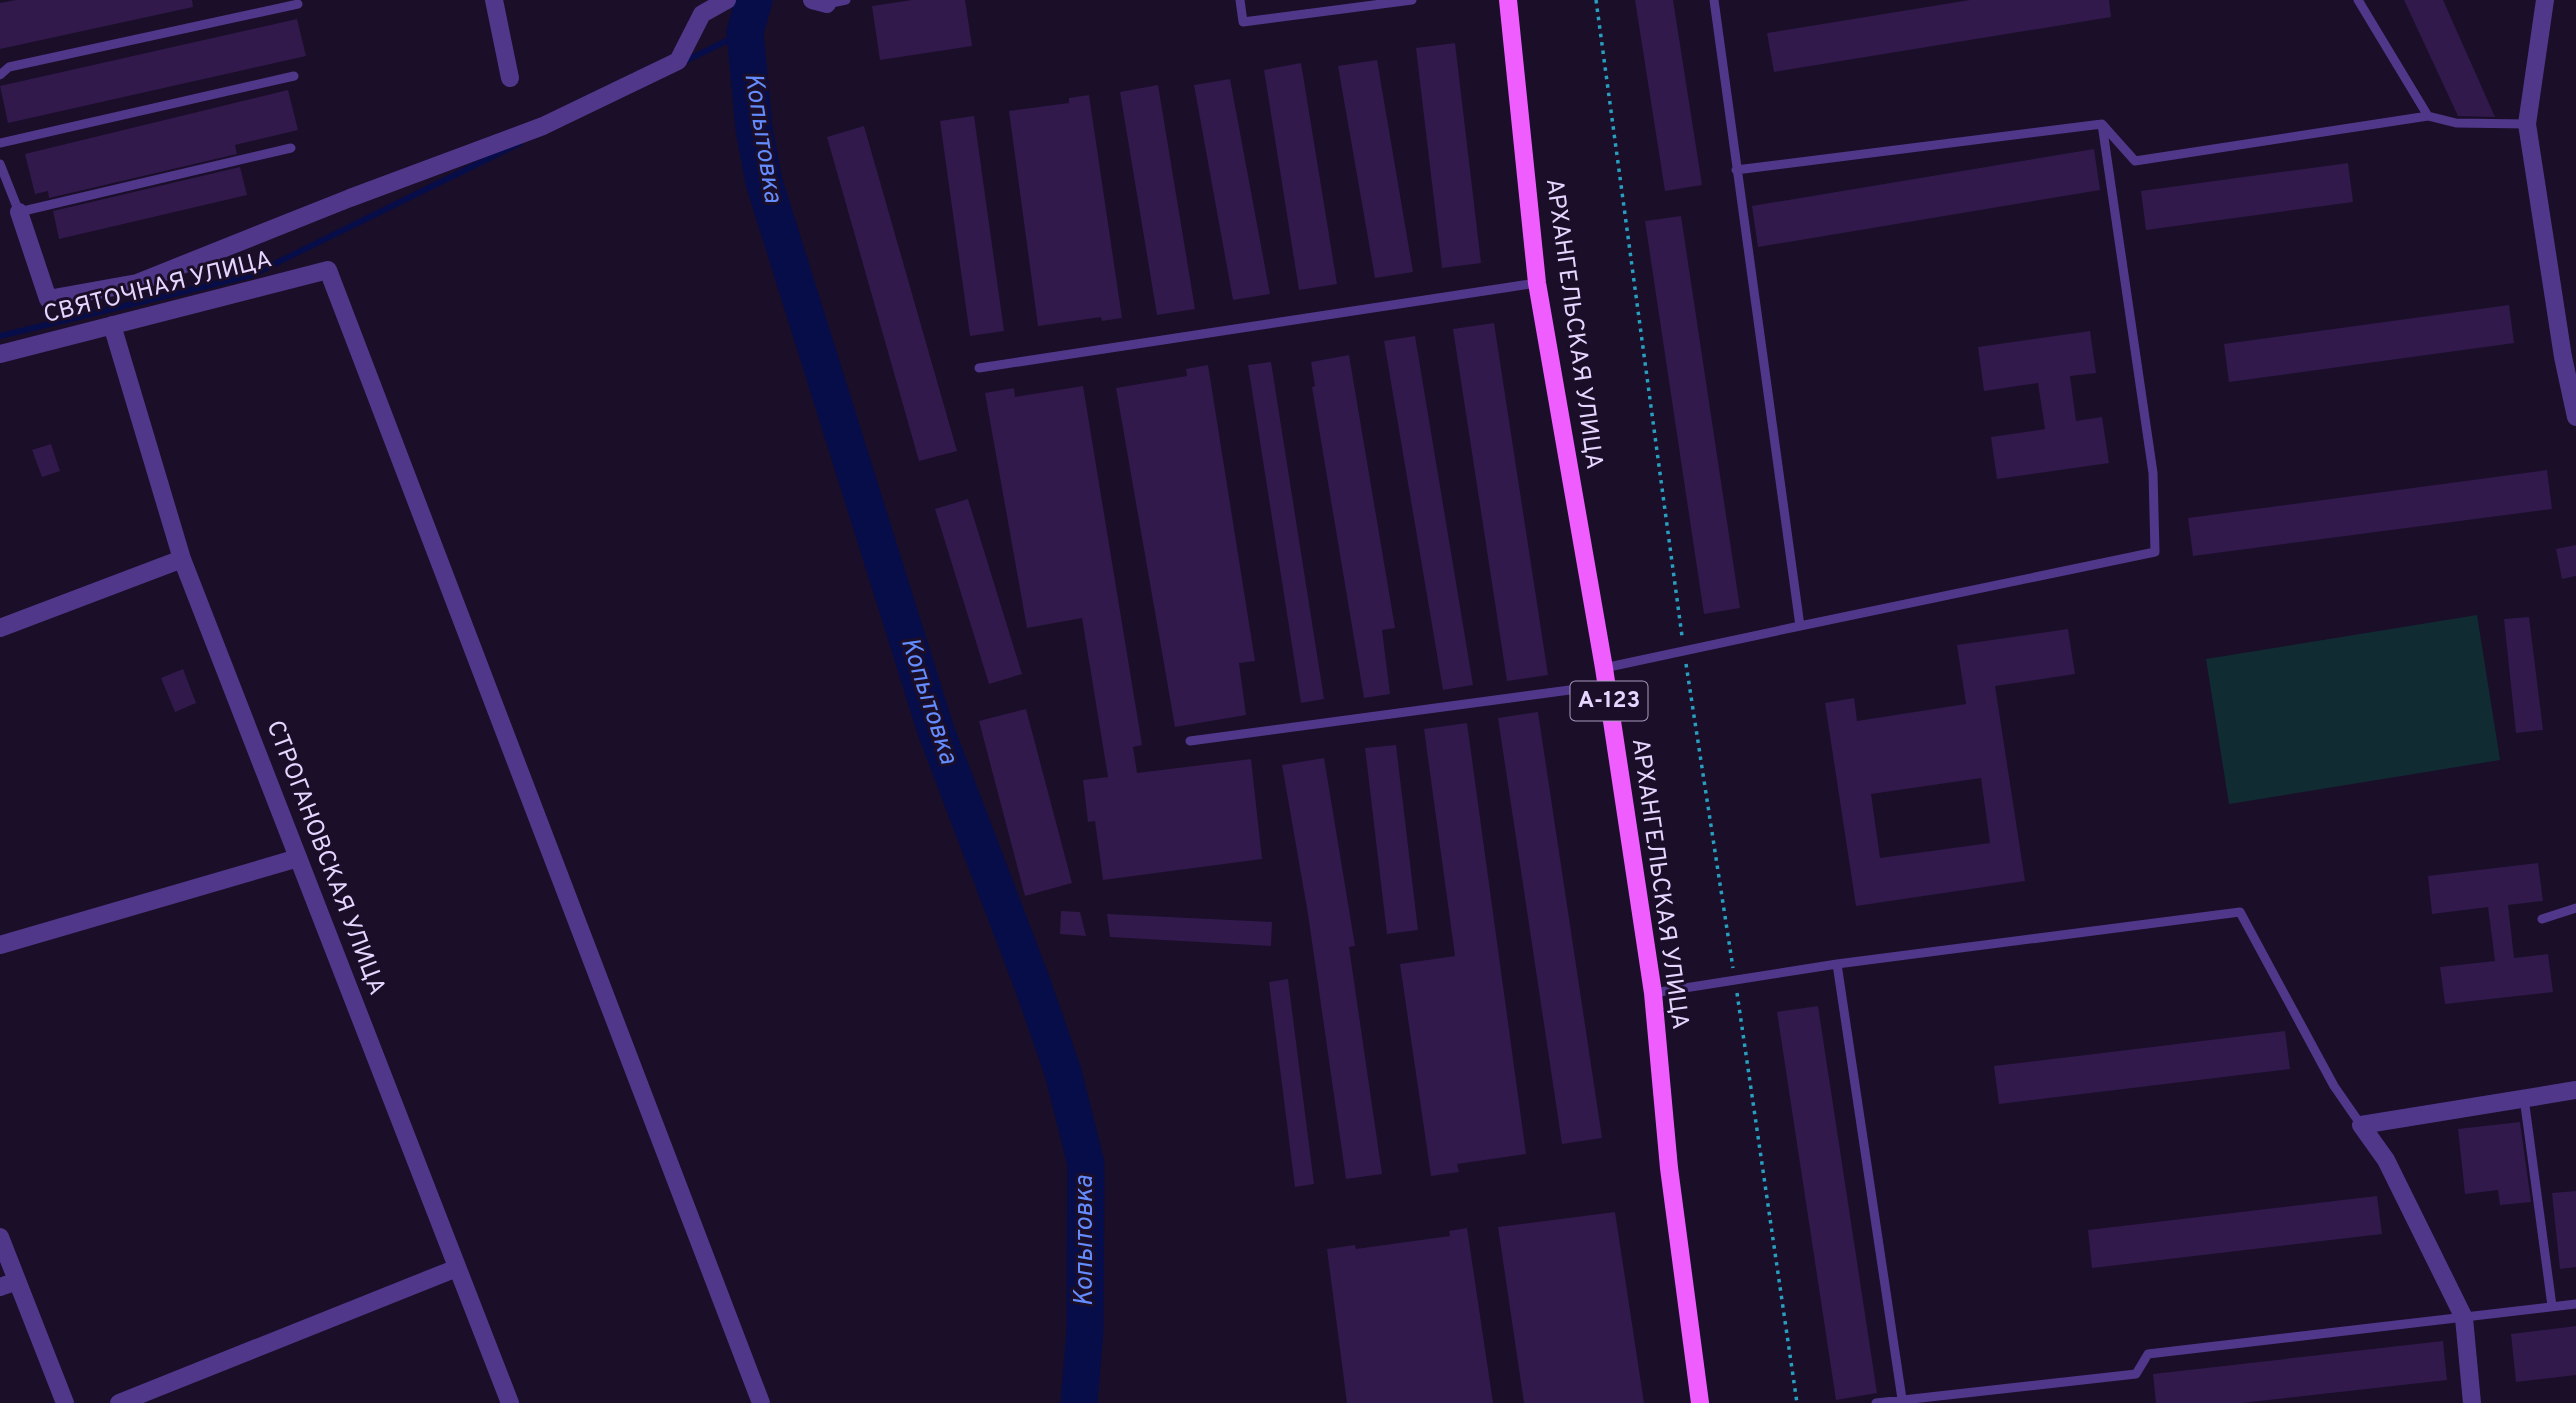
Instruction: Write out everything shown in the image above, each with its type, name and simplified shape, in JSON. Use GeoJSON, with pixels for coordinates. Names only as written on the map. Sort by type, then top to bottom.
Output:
{"type":"FeatureCollection","features":[{"type":"Feature","properties":{"kind":"main road","name":"АРХАНГЕЛЬСКАЯ УЛИЦА"},"geometry":{"type":"LineString","coordinates":[[1508,0],[1537,283],[1606,676],[1653,993],[1669,1168],[1700,1403]]}},
{"type":"Feature","properties":{"kind":"street"},"geometry":{"type":"LineString","coordinates":[[494,0],[510,78]]}},
{"type":"Feature","properties":{"kind":"street"},"geometry":{"type":"LineString","coordinates":[[19,212],[48,299],[137,283],[349,198],[543,126],[678,61],[702,14],[727,0]]}},
{"type":"Feature","properties":{"kind":"street"},"geometry":{"type":"LineString","coordinates":[[2545,0],[2527,124],[2563,357],[2576,417]]}},
{"type":"Feature","properties":{"kind":"street","name":"СВЯТОЧНАЯ УЛИЦА"},"geometry":{"type":"LineString","coordinates":[[0,354],[328,270],[761,1403]]}},
{"type":"Feature","properties":{"kind":"street","name":"СТРОГАНОВСКАЯ УЛИЦА"},"geometry":{"type":"LineString","coordinates":[[112,325],[182,559],[510,1403]]}},
{"type":"Feature","properties":{"kind":"street"},"geometry":{"type":"LineString","coordinates":[[0,628],[182,559]]}},
{"type":"Feature","properties":{"kind":"street"},"geometry":{"type":"LineString","coordinates":[[0,945],[298,858]]}},
{"type":"Feature","properties":{"kind":"street"},"geometry":{"type":"LineString","coordinates":[[2472,1403],[2464,1318],[2386,1160],[2361,1125],[2576,1090]]}},
{"type":"Feature","properties":{"kind":"street"},"geometry":{"type":"LineString","coordinates":[[0,1237],[9,1284],[65,1403]]}},
{"type":"Feature","properties":{"kind":"street"},"geometry":{"type":"LineString","coordinates":[[119,1403],[457,1268]]}},
{"type":"Feature","properties":{"kind":"lane"},"geometry":{"type":"LineString","coordinates":[[820,2],[846,0]]}},
{"type":"Feature","properties":{"kind":"lane"},"geometry":{"type":"LineString","coordinates":[[1240,0],[1243,22],[1412,0]]}},
{"type":"Feature","properties":{"kind":"lane"},"geometry":{"type":"LineString","coordinates":[[1714,0],[1800,626]]}},
{"type":"Feature","properties":{"kind":"lane"},"geometry":{"type":"LineString","coordinates":[[2358,0],[2428,116]]}},
{"type":"Feature","properties":{"kind":"lane"},"geometry":{"type":"LineString","coordinates":[[0,75],[9,66],[298,4]]}},
{"type":"Feature","properties":{"kind":"lane"},"geometry":{"type":"LineString","coordinates":[[0,143],[294,76]]}},
{"type":"Feature","properties":{"kind":"lane"},"geometry":{"type":"LineString","coordinates":[[2102,124],[2135,161],[2428,116],[2456,123],[2527,124]]}},
{"type":"Feature","properties":{"kind":"lane"},"geometry":{"type":"LineString","coordinates":[[1737,170],[2102,124]]}},
{"type":"Feature","properties":{"kind":"lane"},"geometry":{"type":"LineString","coordinates":[[1190,741],[1606,676],[1684,651],[2155,552],[2153,473],[2102,124]]}},
{"type":"Feature","properties":{"kind":"lane"},"geometry":{"type":"LineString","coordinates":[[1,167],[19,212],[291,148]]}},
{"type":"Feature","properties":{"kind":"lane"},"geometry":{"type":"LineString","coordinates":[[978,368],[1537,283]]}},
{"type":"Feature","properties":{"kind":"lane"},"geometry":{"type":"LineString","coordinates":[[2542,919],[2576,908]]}},
{"type":"Feature","properties":{"kind":"lane"},"geometry":{"type":"LineString","coordinates":[[1653,993],[1837,964],[2240,912],[2334,1086],[2361,1125]]}},
{"type":"Feature","properties":{"kind":"lane"},"geometry":{"type":"LineString","coordinates":[[1837,964],[1902,1399]]}},
{"type":"Feature","properties":{"kind":"lane"},"geometry":{"type":"LineString","coordinates":[[2524,1098],[2552,1306]]}},
{"type":"Feature","properties":{"kind":"lane"},"geometry":{"type":"LineString","coordinates":[[1876,1403],[2136,1374],[2148,1354],[2576,1304]]}},
{"type":"Feature","properties":{"kind":"path"},"geometry":{"type":"LineString","coordinates":[[1596,0],[1684,651],[1797,1403]]}},
{"type":"Feature","properties":{"kind":"shaded area"},"geometry":{"type":"Polygon","coordinates":[[[2477,615],[2500,760],[2229,804],[2206,659],[2477,615]]]}},
{"type":"Feature","properties":{"kind":"building"},"geometry":{"type":"Polygon","coordinates":[[[16,0],[192,0],[193,7],[0,49],[0,3],[16,0]]]}},
{"type":"Feature","properties":{"kind":"building"},"geometry":{"type":"Polygon","coordinates":[[[912,0],[965,0],[972,46],[880,60],[872,6],[912,0]]]}},
{"type":"Feature","properties":{"kind":"building"},"geometry":{"type":"Polygon","coordinates":[[[1635,0],[1673,0],[1702,185],[1665,191],[1635,0]]]}},
{"type":"Feature","properties":{"kind":"building"},"geometry":{"type":"Polygon","coordinates":[[[1970,0],[2109,0],[2111,17],[1774,72],[1767,33],[1970,0]]]}},
{"type":"Feature","properties":{"kind":"building"},"geometry":{"type":"Polygon","coordinates":[[[2404,0],[2443,0],[2495,117],[2458,116],[2404,0]]]}},
{"type":"Feature","properties":{"kind":"building"},"geometry":{"type":"Polygon","coordinates":[[[297,19],[306,56],[8,123],[0,86],[297,19]]]}},
{"type":"Feature","properties":{"kind":"building"},"geometry":{"type":"Polygon","coordinates":[[[1455,43],[1481,263],[1442,268],[1416,48],[1455,43]]]}},
{"type":"Feature","properties":{"kind":"building"},"geometry":{"type":"Polygon","coordinates":[[[1377,60],[1413,272],[1375,278],[1338,66],[1377,60]]]}},
{"type":"Feature","properties":{"kind":"building"},"geometry":{"type":"Polygon","coordinates":[[[1301,63],[1337,284],[1299,290],[1264,70],[1301,63]]]}},
{"type":"Feature","properties":{"kind":"building"},"geometry":{"type":"Polygon","coordinates":[[[1230,79],[1270,294],[1233,300],[1194,85],[1230,79]]]}},
{"type":"Feature","properties":{"kind":"building"},"geometry":{"type":"Polygon","coordinates":[[[1158,85],[1195,309],[1157,315],[1120,92],[1158,85]]]}},
{"type":"Feature","properties":{"kind":"building"},"geometry":{"type":"Polygon","coordinates":[[[288,90],[298,130],[235,145],[237,154],[49,198],[48,191],[35,194],[25,154],[288,90]]]}},
{"type":"Feature","properties":{"kind":"building"},"geometry":{"type":"Polygon","coordinates":[[[1089,95],[1122,318],[1102,321],[1101,317],[1038,326],[1009,111],[1069,103],[1069,98],[1089,95]]]}},
{"type":"Feature","properties":{"kind":"building"},"geometry":{"type":"Polygon","coordinates":[[[974,116],[1004,331],[970,336],[940,121],[974,116]]]}},
{"type":"Feature","properties":{"kind":"building"},"geometry":{"type":"Polygon","coordinates":[[[864,126],[957,451],[919,461],[827,137],[864,126]]]}},
{"type":"Feature","properties":{"kind":"building"},"geometry":{"type":"Polygon","coordinates":[[[2094,149],[2100,190],[1758,247],[1752,206],[2094,149]]]}},
{"type":"Feature","properties":{"kind":"building"},"geometry":{"type":"Polygon","coordinates":[[[2348,163],[2353,202],[2146,230],[2141,191],[2348,163]]]}},
{"type":"Feature","properties":{"kind":"building"},"geometry":{"type":"Polygon","coordinates":[[[240,167],[247,195],[59,239],[53,211],[240,167]]]}},
{"type":"Feature","properties":{"kind":"building"},"geometry":{"type":"Polygon","coordinates":[[[1681,216],[1740,608],[1704,614],[1645,221],[1681,216]]]}},
{"type":"Feature","properties":{"kind":"building"},"geometry":{"type":"Polygon","coordinates":[[[2509,305],[2514,343],[2229,382],[2224,344],[2509,305]]]}},
{"type":"Feature","properties":{"kind":"building"},"geometry":{"type":"Polygon","coordinates":[[[1494,323],[1548,675],[1507,681],[1453,329],[1494,323]]]}},
{"type":"Feature","properties":{"kind":"building"},"geometry":{"type":"Polygon","coordinates":[[[2090,331],[2096,373],[2070,376],[2076,421],[2102,417],[2109,463],[1997,479],[1991,437],[2045,429],[2038,383],[1984,391],[1978,347],[2090,331]]]}},
{"type":"Feature","properties":{"kind":"building"},"geometry":{"type":"Polygon","coordinates":[[[1415,336],[1473,685],[1443,690],[1384,341],[1415,336]]]}},
{"type":"Feature","properties":{"kind":"building"},"geometry":{"type":"Polygon","coordinates":[[[1349,355],[1395,628],[1382,630],[1390,694],[1364,698],[1312,387],[1315,386],[1311,362],[1349,355]]]}},
{"type":"Feature","properties":{"kind":"building"},"geometry":{"type":"Polygon","coordinates":[[[1271,362],[1324,699],[1301,703],[1248,365],[1271,362]]]}},
{"type":"Feature","properties":{"kind":"building"},"geometry":{"type":"Polygon","coordinates":[[[1208,365],[1255,661],[1239,663],[1246,715],[1175,727],[1116,388],[1187,376],[1186,369],[1208,365]]]}},
{"type":"Feature","properties":{"kind":"building"},"geometry":{"type":"Polygon","coordinates":[[[1083,386],[1142,745],[1133,747],[1137,773],[1251,759],[1262,859],[1103,880],[1095,821],[1088,822],[1083,780],[1108,777],[1082,618],[1027,628],[985,393],[1014,388],[1015,397],[1083,386]]]}},
{"type":"Feature","properties":{"kind":"building"},"geometry":{"type":"Polygon","coordinates":[[[51,444],[60,471],[42,477],[32,450],[51,444]]]}},
{"type":"Feature","properties":{"kind":"building"},"geometry":{"type":"Polygon","coordinates":[[[2547,470],[2552,509],[2193,556],[2188,518],[2547,470]]]}},
{"type":"Feature","properties":{"kind":"building"},"geometry":{"type":"Polygon","coordinates":[[[968,499],[1022,674],[989,684],[935,509],[968,499]]]}},
{"type":"Feature","properties":{"kind":"building"},"geometry":{"type":"Polygon","coordinates":[[[2576,545],[2576,576],[2562,579],[2556,549],[2576,545]]]}},
{"type":"Feature","properties":{"kind":"building"},"geometry":{"type":"Polygon","coordinates":[[[2529,617],[2543,730],[2516,733],[2504,619],[2529,617]]]}},
{"type":"Feature","properties":{"kind":"building"},"geometry":{"type":"Polygon","coordinates":[[[2068,629],[2075,674],[1995,686],[2025,881],[1856,906],[1825,703],[1854,698],[1857,721],[1966,704],[1957,645],[2068,629]],[[1981,778],[1871,794],[1880,858],[1990,843],[1981,778]]]}},
{"type":"Feature","properties":{"kind":"building"},"geometry":{"type":"Polygon","coordinates":[[[183,669],[196,703],[175,712],[161,678],[183,669]]]}},
{"type":"Feature","properties":{"kind":"building"},"geometry":{"type":"Polygon","coordinates":[[[1026,709],[1072,883],[1025,896],[979,721],[1026,709]]]}},
{"type":"Feature","properties":{"kind":"building"},"geometry":{"type":"Polygon","coordinates":[[[1538,712],[1602,1138],[1562,1144],[1498,718],[1538,712]]]}},
{"type":"Feature","properties":{"kind":"building"},"geometry":{"type":"Polygon","coordinates":[[[1467,723],[1526,1154],[1457,1164],[1459,1172],[1431,1176],[1400,964],[1455,956],[1424,729],[1467,723]]]}},
{"type":"Feature","properties":{"kind":"building"},"geometry":{"type":"Polygon","coordinates":[[[1396,745],[1418,930],[1387,934],[1365,748],[1396,745]]]}},
{"type":"Feature","properties":{"kind":"building"},"geometry":{"type":"Polygon","coordinates":[[[1324,758],[1355,946],[1349,947],[1382,1174],[1346,1179],[1308,914],[1282,765],[1324,758]]]}},
{"type":"Feature","properties":{"kind":"building"},"geometry":{"type":"Polygon","coordinates":[[[2538,863],[2543,901],[2508,905],[2514,958],[2548,954],[2553,992],[2445,1004],[2440,967],[2495,961],[2488,907],[2432,914],[2428,876],[2538,863]]]}},
{"type":"Feature","properties":{"kind":"building"},"geometry":{"type":"Polygon","coordinates":[[[1061,911],[1080,912],[1086,936],[1060,934],[1061,911]]]}},
{"type":"Feature","properties":{"kind":"building"},"geometry":{"type":"Polygon","coordinates":[[[1107,914],[1272,922],[1271,946],[1110,937],[1107,914]]]}},
{"type":"Feature","properties":{"kind":"building"},"geometry":{"type":"Polygon","coordinates":[[[1288,979],[1314,1184],[1295,1187],[1269,982],[1288,979]]]}},
{"type":"Feature","properties":{"kind":"building"},"geometry":{"type":"Polygon","coordinates":[[[1818,1006],[1877,1393],[1836,1400],[1777,1012],[1818,1006]]]}},
{"type":"Feature","properties":{"kind":"building"},"geometry":{"type":"Polygon","coordinates":[[[2285,1031],[2290,1069],[1999,1104],[1994,1066],[2285,1031]]]}},
{"type":"Feature","properties":{"kind":"building"},"geometry":{"type":"Polygon","coordinates":[[[2520,1122],[2531,1202],[2500,1205],[2498,1190],[2465,1194],[2458,1129],[2520,1122]]]}},
{"type":"Feature","properties":{"kind":"building"},"geometry":{"type":"Polygon","coordinates":[[[2576,1191],[2576,1267],[2560,1269],[2552,1193],[2576,1191]]]}},
{"type":"Feature","properties":{"kind":"building"},"geometry":{"type":"Polygon","coordinates":[[[2377,1196],[2382,1234],[2092,1268],[2088,1230],[2377,1196]]]}},
{"type":"Feature","properties":{"kind":"building"},"geometry":{"type":"Polygon","coordinates":[[[1615,1212],[1644,1403],[1524,1403],[1498,1227],[1615,1212]]]}},
{"type":"Feature","properties":{"kind":"building"},"geometry":{"type":"Polygon","coordinates":[[[1467,1228],[1493,1403],[1347,1403],[1327,1249],[1355,1245],[1356,1249],[1450,1236],[1449,1231],[1467,1228]]]}},
{"type":"Feature","properties":{"kind":"building"},"geometry":{"type":"Polygon","coordinates":[[[2576,1326],[2576,1375],[2516,1382],[2511,1334],[2576,1326]]]}},
{"type":"Feature","properties":{"kind":"building"},"geometry":{"type":"Polygon","coordinates":[[[2443,1341],[2447,1380],[2242,1403],[2156,1403],[2153,1374],[2443,1341]]]}},
{"type":"Feature","properties":{"kind":"waterway","name":"Копытовка"},"geometry":{"type":"LineString","coordinates":[[754,0],[745,32],[754,129],[764,182],[936,731],[1063,1072],[1086,1164],[1085,1330],[1079,1403]]}},
{"type":"Feature","properties":{"kind":"waterway"},"geometry":{"type":"LineString","coordinates":[[683,62],[745,32]]}},
{"type":"Feature","properties":{"kind":"waterway"},"geometry":{"type":"LineString","coordinates":[[0,336],[252,275],[520,143]]}}]}
